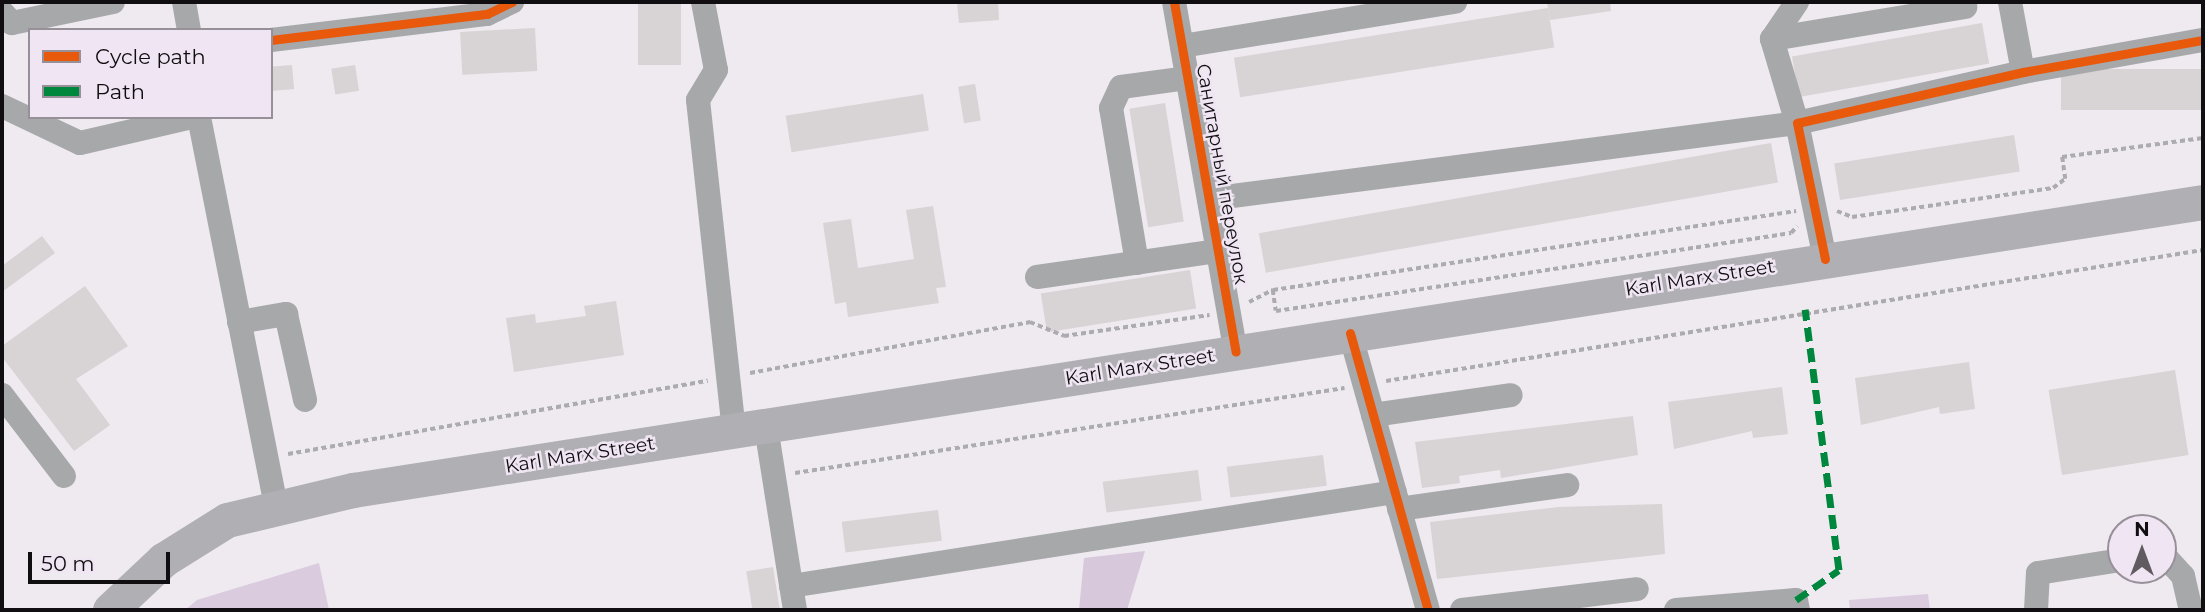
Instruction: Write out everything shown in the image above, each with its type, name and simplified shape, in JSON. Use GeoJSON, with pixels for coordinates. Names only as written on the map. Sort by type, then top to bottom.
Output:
{"type":"FeatureCollection","features":[{"type":"Feature","properties":{"kind":"highway","name":"Karl Marx Street"},"geometry":{"type":"LineString","coordinates":[[110,610],[174,553],[227,520],[276,505],[1350,333],[2203,202]]}},
{"type":"Feature","properties":{"kind":"street"},"geometry":{"type":"LineString","coordinates":[[2,12],[12,23],[113,2]]}},
{"type":"Feature","properties":{"kind":"street"},"geometry":{"type":"LineString","coordinates":[[184,2],[189,28]]}},
{"type":"Feature","properties":{"kind":"street"},"geometry":{"type":"LineString","coordinates":[[273,40],[487,14],[512,2]]}},
{"type":"Feature","properties":{"kind":"street"},"geometry":{"type":"LineString","coordinates":[[703,2],[716,70],[698,100],[727,377],[750,429],[793,598],[1397,500],[1567,485]]}},
{"type":"Feature","properties":{"kind":"street","name":"Санитарный переулок"},"geometry":{"type":"LineString","coordinates":[[1174,2],[1236,352]]}},
{"type":"Feature","properties":{"kind":"street"},"geometry":{"type":"LineString","coordinates":[[1182,46],[1455,2]]}},
{"type":"Feature","properties":{"kind":"street"},"geometry":{"type":"LineString","coordinates":[[1772,39],[1797,2]]}},
{"type":"Feature","properties":{"kind":"street"},"geometry":{"type":"LineString","coordinates":[[2010,2],[2023,72]]}},
{"type":"Feature","properties":{"kind":"street"},"geometry":{"type":"LineString","coordinates":[[1772,39],[1965,7]]}},
{"type":"Feature","properties":{"kind":"street"},"geometry":{"type":"LineString","coordinates":[[1772,39],[1797,123],[1825,259]]}},
{"type":"Feature","properties":{"kind":"street"},"geometry":{"type":"LineString","coordinates":[[1209,199],[1797,123],[2023,72],[2203,40]]}},
{"type":"Feature","properties":{"kind":"street"},"geometry":{"type":"LineString","coordinates":[[1137,262],[1111,108],[1121,87],[1188,78]]}},
{"type":"Feature","properties":{"kind":"street"},"geometry":{"type":"LineString","coordinates":[[2,106],[28,118]]}},
{"type":"Feature","properties":{"kind":"street"},"geometry":{"type":"LineString","coordinates":[[29,119],[80,143],[184,119]]}},
{"type":"Feature","properties":{"kind":"street"},"geometry":{"type":"LineString","coordinates":[[199,119],[276,505]]}},
{"type":"Feature","properties":{"kind":"street"},"geometry":{"type":"LineString","coordinates":[[1037,277],[1218,251]]}},
{"type":"Feature","properties":{"kind":"street"},"geometry":{"type":"LineString","coordinates":[[239,322],[286,314],[305,400]]}},
{"type":"Feature","properties":{"kind":"street"},"geometry":{"type":"LineString","coordinates":[[1350,333],[1428,610]]}},
{"type":"Feature","properties":{"kind":"street"},"geometry":{"type":"LineString","coordinates":[[2,394],[64,476]]}},
{"type":"Feature","properties":{"kind":"street"},"geometry":{"type":"LineString","coordinates":[[1373,415],[1511,395]]}},
{"type":"Feature","properties":{"kind":"street"},"geometry":{"type":"LineString","coordinates":[[2036,610],[2038,573],[2107,562]]}},
{"type":"Feature","properties":{"kind":"street"},"geometry":{"type":"LineString","coordinates":[[2177,569],[2183,576],[2191,610]]}},
{"type":"Feature","properties":{"kind":"street"},"geometry":{"type":"LineString","coordinates":[[1462,610],[1637,589]]}},
{"type":"Feature","properties":{"kind":"street"},"geometry":{"type":"LineString","coordinates":[[1676,610],[1796,600],[1798,610]]}},
{"type":"Feature","properties":{"kind":"path"},"geometry":{"type":"LineString","coordinates":[[267,459],[1030,322],[1064,337],[1229,312],[1273,290],[1814,208],[1852,217],[2053,188],[2065,179],[2062,157],[2203,138]]}},
{"type":"Feature","properties":{"kind":"path"},"geometry":{"type":"LineString","coordinates":[[1273,290],[1276,311],[1791,233],[1814,208]]}},
{"type":"Feature","properties":{"kind":"path"},"geometry":{"type":"LineString","coordinates":[[788,474],[1364,385],[1805,309],[2203,250]]}},
{"type":"Feature","properties":{"kind":"shaded area"},"geometry":{"type":"Polygon","coordinates":[[[1145,551],[1127,610],[1079,610],[1084,558],[1145,551]]]}},
{"type":"Feature","properties":{"kind":"shaded area"},"geometry":{"type":"Polygon","coordinates":[[[319,563],[329,610],[185,610],[197,600],[319,563]]]}},
{"type":"Feature","properties":{"kind":"shaded area"},"geometry":{"type":"Polygon","coordinates":[[[1928,594],[1930,610],[1850,610],[1849,600],[1928,594]]]}},
{"type":"Feature","properties":{"kind":"building"},"geometry":{"type":"Polygon","coordinates":[[[638,2],[681,2],[681,65],[638,65],[638,2]]]}},
{"type":"Feature","properties":{"kind":"building"},"geometry":{"type":"Polygon","coordinates":[[[957,2],[998,2],[999,20],[959,23],[957,2]]]}},
{"type":"Feature","properties":{"kind":"building"},"geometry":{"type":"Polygon","coordinates":[[[1547,2],[1610,2],[1611,11],[1550,20],[1547,2]]]}},
{"type":"Feature","properties":{"kind":"building"},"geometry":{"type":"Polygon","coordinates":[[[1548,8],[1554,48],[1240,97],[1234,58],[1548,8]]]}},
{"type":"Feature","properties":{"kind":"building"},"geometry":{"type":"Polygon","coordinates":[[[1982,23],[1989,63],[1799,97],[1792,57],[1982,23]]]}},
{"type":"Feature","properties":{"kind":"building"},"geometry":{"type":"Polygon","coordinates":[[[535,28],[537,71],[462,75],[460,32],[535,28]]]}},
{"type":"Feature","properties":{"kind":"building"},"geometry":{"type":"Polygon","coordinates":[[[292,65],[294,89],[273,91],[273,67],[292,65]]]}},
{"type":"Feature","properties":{"kind":"building"},"geometry":{"type":"Polygon","coordinates":[[[355,65],[359,91],[335,94],[331,69],[355,65]]]}},
{"type":"Feature","properties":{"kind":"building"},"geometry":{"type":"Polygon","coordinates":[[[2061,69],[2203,69],[2203,110],[2061,110],[2061,69]]]}},
{"type":"Feature","properties":{"kind":"building"},"geometry":{"type":"Polygon","coordinates":[[[975,84],[981,121],[964,123],[958,87],[975,84]]]}},
{"type":"Feature","properties":{"kind":"building"},"geometry":{"type":"Polygon","coordinates":[[[923,94],[929,131],[791,152],[786,116],[923,94]]]}},
{"type":"Feature","properties":{"kind":"building"},"geometry":{"type":"Polygon","coordinates":[[[1165,103],[1184,222],[1148,227],[1129,109],[1165,103]]]}},
{"type":"Feature","properties":{"kind":"building"},"geometry":{"type":"Polygon","coordinates":[[[2014,135],[2020,172],[1840,200],[1834,163],[2014,135]]]}},
{"type":"Feature","properties":{"kind":"building"},"geometry":{"type":"Polygon","coordinates":[[[1771,143],[1778,182],[1266,273],[1259,233],[1771,143]]]}},
{"type":"Feature","properties":{"kind":"building"},"geometry":{"type":"Polygon","coordinates":[[[933,206],[946,287],[936,288],[939,303],[848,317],[846,302],[835,304],[823,223],[851,219],[858,268],[914,259],[906,210],[933,206]]]}},
{"type":"Feature","properties":{"kind":"building"},"geometry":{"type":"Polygon","coordinates":[[[42,236],[55,253],[2,292],[2,266],[42,236]]]}},
{"type":"Feature","properties":{"kind":"building"},"geometry":{"type":"Polygon","coordinates":[[[1190,270],[1196,309],[1047,332],[1041,294],[1190,270]]]}},
{"type":"Feature","properties":{"kind":"building"},"geometry":{"type":"Polygon","coordinates":[[[85,286],[128,346],[76,379],[110,425],[74,451],[2,357],[2,346],[85,286]]]}},
{"type":"Feature","properties":{"kind":"building"},"geometry":{"type":"Polygon","coordinates":[[[616,301],[624,355],[514,372],[506,318],[535,314],[536,323],[586,316],[584,306],[616,301]]]}},
{"type":"Feature","properties":{"kind":"building"},"geometry":{"type":"Polygon","coordinates":[[[1969,362],[1975,409],[1940,414],[1939,407],[1861,425],[1855,378],[1969,362]]]}},
{"type":"Feature","properties":{"kind":"building"},"geometry":{"type":"Polygon","coordinates":[[[2175,370],[2188,455],[2062,475],[2049,390],[2175,370]]]}},
{"type":"Feature","properties":{"kind":"building"},"geometry":{"type":"Polygon","coordinates":[[[1782,387],[1788,434],[1753,438],[1752,431],[1674,449],[1668,402],[1782,387]]]}},
{"type":"Feature","properties":{"kind":"building"},"geometry":{"type":"Polygon","coordinates":[[[1633,416],[1638,455],[1501,478],[1500,470],[1459,476],[1460,483],[1422,488],[1415,442],[1633,416]]]}},
{"type":"Feature","properties":{"kind":"building"},"geometry":{"type":"Polygon","coordinates":[[[1323,455],[1327,486],[1231,498],[1227,467],[1323,455]]]}},
{"type":"Feature","properties":{"kind":"building"},"geometry":{"type":"Polygon","coordinates":[[[1198,470],[1202,501],[1106,512],[1103,482],[1198,470]]]}},
{"type":"Feature","properties":{"kind":"building"},"geometry":{"type":"Polygon","coordinates":[[[1662,504],[1665,554],[1437,579],[1430,522],[1559,507],[1662,504]]]}},
{"type":"Feature","properties":{"kind":"building"},"geometry":{"type":"Polygon","coordinates":[[[938,510],[942,541],[846,553],[842,522],[938,510]]]}},
{"type":"Feature","properties":{"kind":"building"},"geometry":{"type":"Polygon","coordinates":[[[773,567],[780,610],[752,610],[746,571],[773,567]]]}},
{"type":"Feature","properties":{"kind":"marked path"},"geometry":{"type":"LineString","coordinates":[[1796,600],[1839,570],[1805,309]]}},
{"type":"Feature","properties":{"kind":"cycle path"},"geometry":{"type":"LineString","coordinates":[[273,40],[487,14],[512,2]]}},
{"type":"Feature","properties":{"kind":"cycle path"},"geometry":{"type":"LineString","coordinates":[[1174,2],[1236,352]]}},
{"type":"Feature","properties":{"kind":"cycle path"},"geometry":{"type":"LineString","coordinates":[[1825,259],[1797,123],[2023,72],[2203,40]]}},
{"type":"Feature","properties":{"kind":"cycle path"},"geometry":{"type":"LineString","coordinates":[[1350,333],[1428,610]]}}]}
